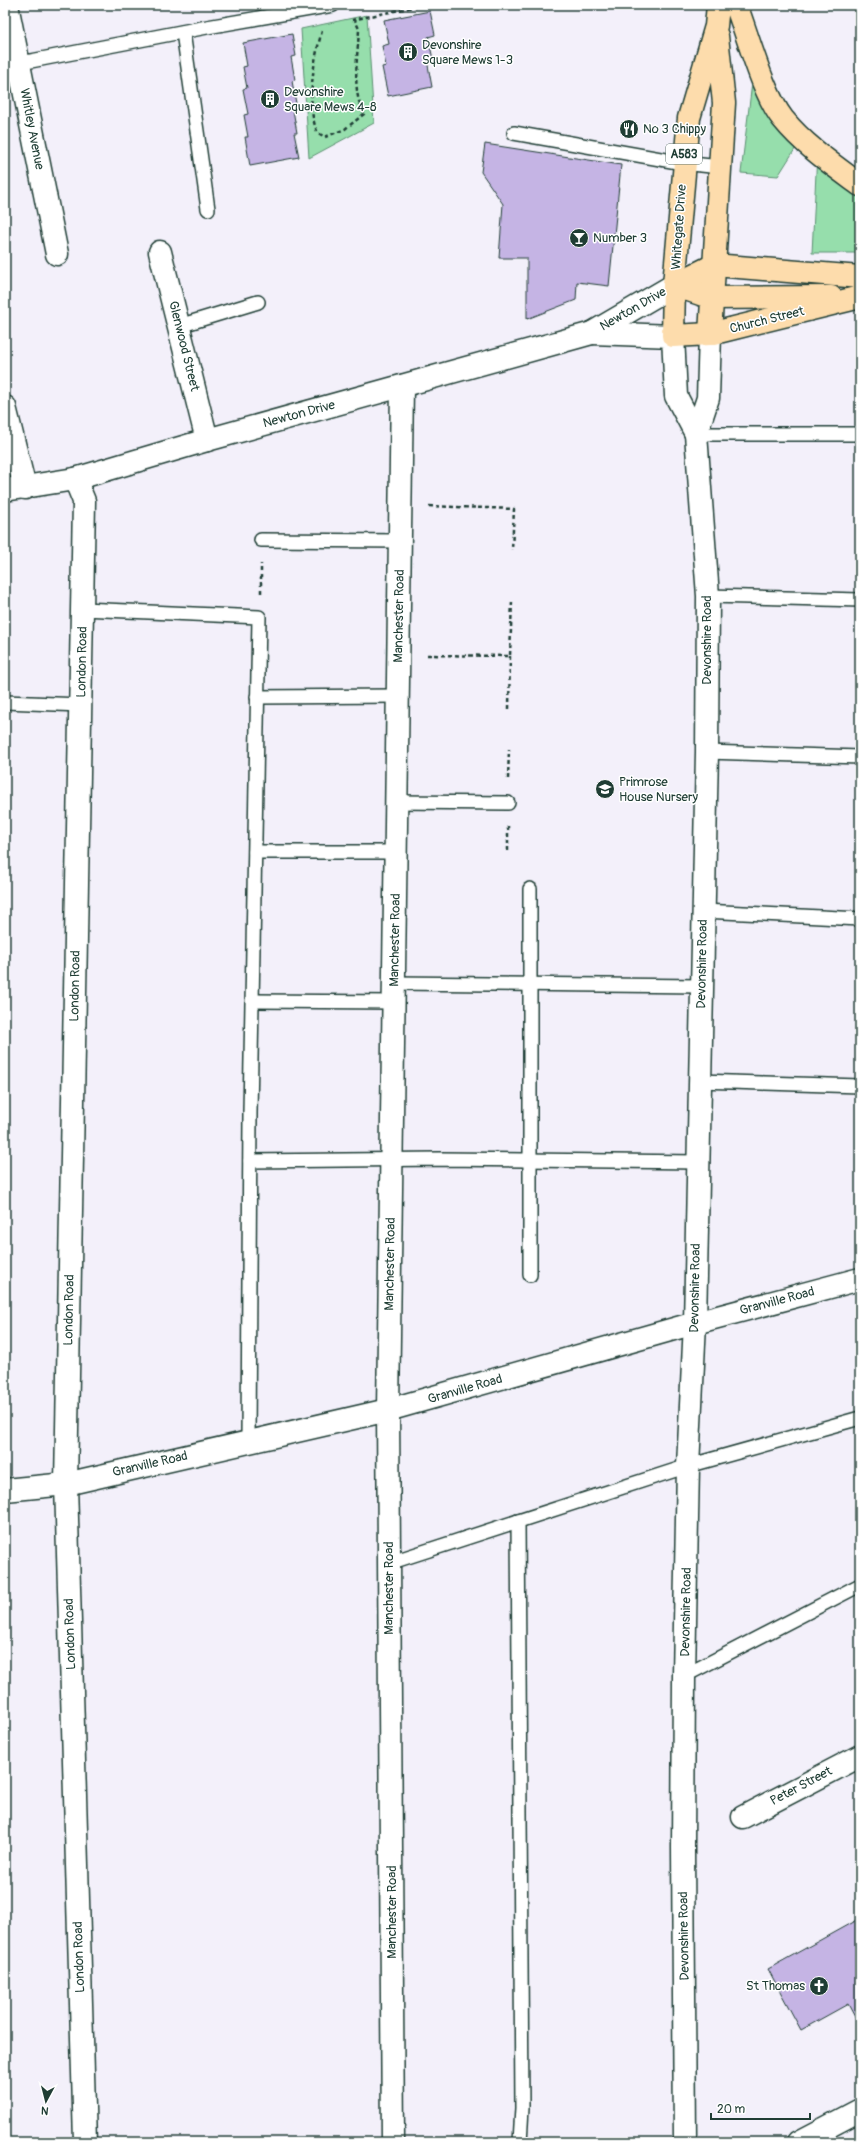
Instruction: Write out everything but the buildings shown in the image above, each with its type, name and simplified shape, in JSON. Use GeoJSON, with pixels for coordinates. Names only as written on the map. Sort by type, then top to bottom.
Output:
{"type":"FeatureCollection","features":[{"type":"Feature","properties":{"kind":"main road","name":"Whitegate Drive"},"geometry":{"type":"LineString","coordinates":[[673,336],[674,285],[689,118],[716,26],[718,5]]}},
{"type":"Feature","properties":{"kind":"main road"},"geometry":{"type":"LineString","coordinates":[[736,5],[770,95],[782,118],[817,153],[860,185]]}},
{"type":"Feature","properties":{"kind":"main road","name":"Whitegate Drive"},"geometry":{"type":"LineString","coordinates":[[710,334],[724,103],[716,26]]}},
{"type":"Feature","properties":{"kind":"main road"},"geometry":{"type":"LineString","coordinates":[[674,285],[714,265],[859,290]]}},
{"type":"Feature","properties":{"kind":"main road"},"geometry":{"type":"LineString","coordinates":[[674,285],[712,298],[859,290]]}},
{"type":"Feature","properties":{"kind":"main road","name":"Church Street"},"geometry":{"type":"LineString","coordinates":[[673,336],[710,334],[800,313],[859,290]]}},
{"type":"Feature","properties":{"kind":"street","name":"Whitley Avenue"},"geometry":{"type":"LineString","coordinates":[[7,5],[12,64],[57,254]]}},
{"type":"Feature","properties":{"kind":"street","name":"Glenwood Street"},"geometry":{"type":"LineString","coordinates":[[160,252],[207,440]]}},
{"type":"Feature","properties":{"kind":"street","name":"Newton Drive"},"geometry":{"type":"LineString","coordinates":[[15,489],[75,479],[207,440],[592,333],[674,285]]}},
{"type":"Feature","properties":{"kind":"street","name":"Newton Drive"},"geometry":{"type":"LineString","coordinates":[[592,333],[673,336]]}},
{"type":"Feature","properties":{"kind":"street","name":"Devonshire Road"},"geometry":{"type":"LineString","coordinates":[[685,2142],[683,1848],[684,1676],[688,1466],[695,1323],[707,752],[708,596],[696,434],[708,398],[710,334]]}},
{"type":"Feature","properties":{"kind":"street","name":"Devonshire Road"},"geometry":{"type":"LineString","coordinates":[[673,336],[676,396],[696,434]]}},
{"type":"Feature","properties":{"kind":"street","name":"Manchester Road"},"geometry":{"type":"LineString","coordinates":[[393,2142],[388,1410],[402,386]]}},
{"type":"Feature","properties":{"kind":"street"},"geometry":{"type":"LineString","coordinates":[[5,407],[15,489]]}},
{"type":"Feature","properties":{"kind":"street","name":"London Road"},"geometry":{"type":"LineString","coordinates":[[75,479],[84,501],[66,1484],[85,2142]]}},
{"type":"Feature","properties":{"kind":"street","name":"Granville Road"},"geometry":{"type":"LineString","coordinates":[[5,1490],[66,1484],[388,1410],[695,1323],[860,1279]]}},
{"type":"Feature","properties":{"kind":"street","name":"Peter Street"},"geometry":{"type":"LineString","coordinates":[[743,1817],[860,1756]]}},
{"type":"Feature","properties":{"kind":"street"},"geometry":{"type":"LineString","coordinates":[[799,2142],[860,2110]]}},
{"type":"Feature","properties":{"kind":"lane"},"geometry":{"type":"LineString","coordinates":[[12,64],[333,5]]}},
{"type":"Feature","properties":{"kind":"lane"},"geometry":{"type":"LineString","coordinates":[[183,32],[208,209]]}},
{"type":"Feature","properties":{"kind":"lane"},"geometry":{"type":"LineString","coordinates":[[514,133],[684,163],[720,167]]}},
{"type":"Feature","properties":{"kind":"lane"},"geometry":{"type":"LineString","coordinates":[[178,326],[258,302]]}},
{"type":"Feature","properties":{"kind":"lane"},"geometry":{"type":"LineString","coordinates":[[696,434],[860,434]]}},
{"type":"Feature","properties":{"kind":"lane"},"geometry":{"type":"LineString","coordinates":[[261,540],[400,541]]}},
{"type":"Feature","properties":{"kind":"lane"},"geometry":{"type":"LineString","coordinates":[[708,596],[860,600]]}},
{"type":"Feature","properties":{"kind":"lane"},"geometry":{"type":"LineString","coordinates":[[83,609],[259,617],[250,1161],[248,1441]]}},
{"type":"Feature","properties":{"kind":"lane"},"geometry":{"type":"LineString","coordinates":[[257,697],[398,696]]}},
{"type":"Feature","properties":{"kind":"lane"},"geometry":{"type":"LineString","coordinates":[[5,702],[81,705]]}},
{"type":"Feature","properties":{"kind":"lane"},"geometry":{"type":"LineString","coordinates":[[707,752],[860,757]]}},
{"type":"Feature","properties":{"kind":"lane"},"geometry":{"type":"LineString","coordinates":[[396,802],[508,803]]}},
{"type":"Feature","properties":{"kind":"lane"},"geometry":{"type":"LineString","coordinates":[[255,852],[396,852]]}},
{"type":"Feature","properties":{"kind":"lane"},"geometry":{"type":"LineString","coordinates":[[530,889],[530,1275]]}},
{"type":"Feature","properties":{"kind":"lane"},"geometry":{"type":"LineString","coordinates":[[703,911],[860,919]]}},
{"type":"Feature","properties":{"kind":"lane"},"geometry":{"type":"LineString","coordinates":[[253,1001],[531,984],[702,986]]}},
{"type":"Feature","properties":{"kind":"lane"},"geometry":{"type":"LineString","coordinates":[[700,1081],[860,1086]]}},
{"type":"Feature","properties":{"kind":"lane"},"geometry":{"type":"LineString","coordinates":[[250,1161],[530,1160],[698,1162]]}},
{"type":"Feature","properties":{"kind":"lane"},"geometry":{"type":"LineString","coordinates":[[389,1562],[688,1466],[860,1418]]}},
{"type":"Feature","properties":{"kind":"lane"},"geometry":{"type":"LineString","coordinates":[[518,1521],[522,2100],[520,2142]]}},
{"type":"Feature","properties":{"kind":"lane"},"geometry":{"type":"LineString","coordinates":[[684,1676],[860,1585]]}},
{"type":"Feature","properties":{"kind":"path"},"geometry":{"type":"LineString","coordinates":[[348,21],[423,5]]}},
{"type":"Feature","properties":{"kind":"path"},"geometry":{"type":"LineString","coordinates":[[323,26],[314,61],[312,112],[313,122],[318,133],[326,137],[345,129],[364,114],[360,106],[358,92],[359,29],[355,20]]}},
{"type":"Feature","properties":{"kind":"path"},"geometry":{"type":"LineString","coordinates":[[400,505],[514,509],[512,550]]}},
{"type":"Feature","properties":{"kind":"path"},"geometry":{"type":"LineString","coordinates":[[261,540],[261,595]]}},
{"type":"Feature","properties":{"kind":"path"},"geometry":{"type":"LineString","coordinates":[[509,709],[512,600]]}},
{"type":"Feature","properties":{"kind":"path"},"geometry":{"type":"LineString","coordinates":[[398,655],[510,656]]}},
{"type":"Feature","properties":{"kind":"path"},"geometry":{"type":"LineString","coordinates":[[508,803],[509,749]]}},
{"type":"Feature","properties":{"kind":"green space"},"geometry":{"type":"Polygon","coordinates":[[[367,15],[374,123],[309,158],[301,29],[367,15]]]}},
{"type":"Feature","properties":{"kind":"green space"},"geometry":{"type":"Polygon","coordinates":[[[755,58],[802,138],[778,176],[741,173],[755,58]]]}},
{"type":"Feature","properties":{"kind":"green space"},"geometry":{"type":"Polygon","coordinates":[[[817,153],[860,185],[860,253],[812,253],[817,153]]]}},
{"type":"Feature","properties":{"kind":"place","name":"Devonshire Square Mews 1-3"},"geometry":{"type":"Point","coordinates":[408,52]}},
{"type":"Feature","properties":{"kind":"place","name":"Devonshire Square Mews 4-8"},"geometry":{"type":"Point","coordinates":[270,99]}},
{"type":"Feature","properties":{"kind":"place","name":"No 3 Chippy"},"geometry":{"type":"Point","coordinates":[629,129]}},
{"type":"Feature","properties":{"kind":"place","name":"Number 3"},"geometry":{"type":"Point","coordinates":[579,238]}},
{"type":"Feature","properties":{"kind":"place","name":"Primrose House Nursery"},"geometry":{"type":"Point","coordinates":[605,789]}},
{"type":"Feature","properties":{"kind":"place","name":"St Thomas"},"geometry":{"type":"Point","coordinates":[819,1986]}}]}
